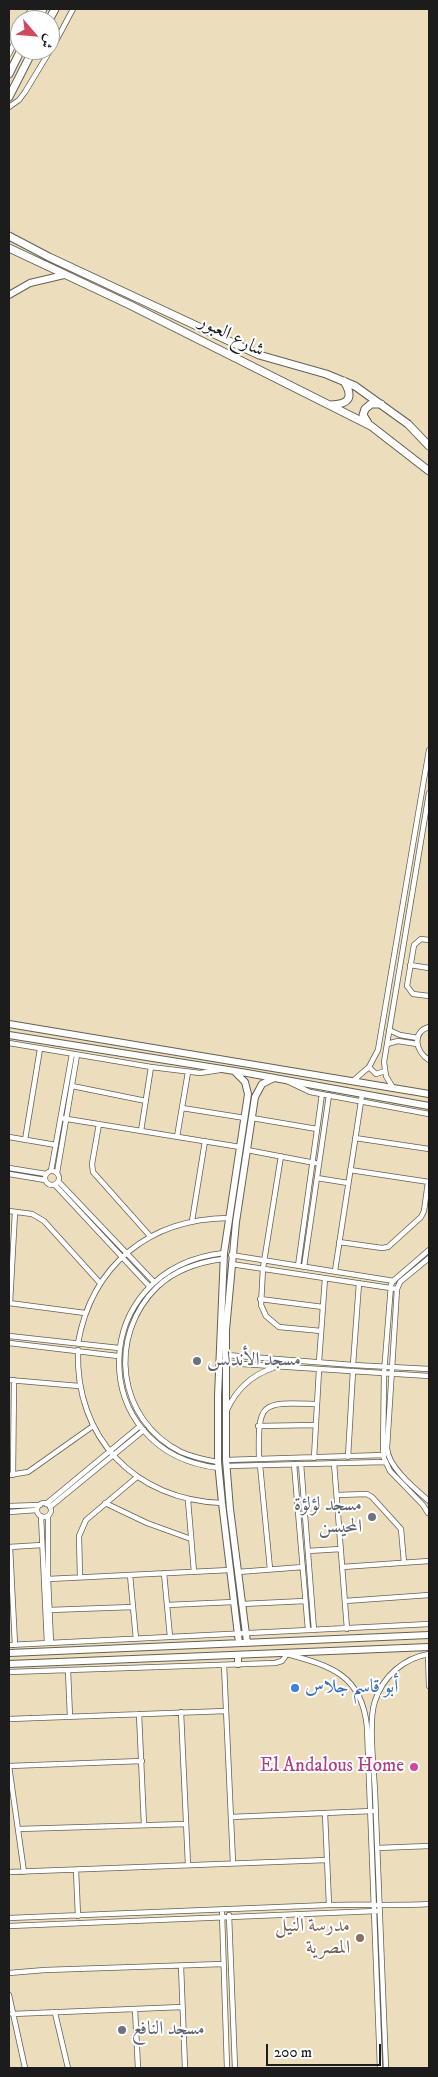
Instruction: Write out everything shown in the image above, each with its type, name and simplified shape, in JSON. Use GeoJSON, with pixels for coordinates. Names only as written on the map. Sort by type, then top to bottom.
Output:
{"type":"FeatureCollection","features":[{"type":"Feature","properties":{"kind":"main road"},"geometry":{"type":"LineString","coordinates":[[9,74],[16,60]]}},
{"type":"Feature","properties":{"kind":"main road"},"geometry":{"type":"LineString","coordinates":[[9,97],[28,60]]}},
{"type":"Feature","properties":{"kind":"main road","name":"شارع العبور"},"geometry":{"type":"LineString","coordinates":[[9,236],[49,257],[259,354],[344,381],[382,404],[408,424],[429,446]]}},
{"type":"Feature","properties":{"kind":"main road","name":"شارع العبور"},"geometry":{"type":"LineString","coordinates":[[9,248],[130,305],[371,426],[429,471]]}},
{"type":"Feature","properties":{"kind":"main road"},"geometry":{"type":"LineString","coordinates":[[330,405],[344,404],[348,400],[349,393],[344,381]]}},
{"type":"Feature","properties":{"kind":"main road"},"geometry":{"type":"LineString","coordinates":[[371,426],[364,418],[364,411],[371,404],[382,404]]}},
{"type":"Feature","properties":{"kind":"street"},"geometry":{"type":"LineString","coordinates":[[9,107],[25,92],[73,9]]}},
{"type":"Feature","properties":{"kind":"street"},"geometry":{"type":"LineString","coordinates":[[9,295],[30,283],[64,275]]}},
{"type":"Feature","properties":{"kind":"street"},"geometry":{"type":"LineString","coordinates":[[354,1080],[369,1067],[378,1050],[429,750]]}},
{"type":"Feature","properties":{"kind":"street"},"geometry":{"type":"LineString","coordinates":[[390,1099],[393,1088],[385,1072],[387,1044],[429,793]]}},
{"type":"Feature","properties":{"kind":"street"},"geometry":{"type":"LineString","coordinates":[[429,940],[421,939],[416,942],[410,965],[408,989],[413,994],[429,996]]}},
{"type":"Feature","properties":{"kind":"street"},"geometry":{"type":"LineString","coordinates":[[400,963],[429,968]]}},
{"type":"Feature","properties":{"kind":"street"},"geometry":{"type":"LineString","coordinates":[[9,1024],[429,1094]]}},
{"type":"Feature","properties":{"kind":"street"},"geometry":{"type":"LineString","coordinates":[[429,1027],[421,1031],[417,1044],[422,1055],[429,1060]]}},
{"type":"Feature","properties":{"kind":"street"},"geometry":{"type":"LineString","coordinates":[[389,1030],[400,1035],[418,1038]]}},
{"type":"Feature","properties":{"kind":"street"},"geometry":{"type":"LineString","coordinates":[[9,1035],[274,1078],[429,1114]]}},
{"type":"Feature","properties":{"kind":"street"},"geometry":{"type":"LineString","coordinates":[[99,1050],[101,1039]]}},
{"type":"Feature","properties":{"kind":"street"},"geometry":{"type":"LineString","coordinates":[[387,1044],[394,1041],[417,1044]]}},
{"type":"Feature","properties":{"kind":"street"},"geometry":{"type":"LineString","coordinates":[[9,1044],[151,1068],[205,1073],[222,1069]]}},
{"type":"Feature","properties":{"kind":"street"},"geometry":{"type":"LineString","coordinates":[[25,1140],[40,1049]]}},
{"type":"Feature","properties":{"kind":"street"},"geometry":{"type":"LineString","coordinates":[[54,1172],[56,1145],[72,1086],[75,1055]]}},
{"type":"Feature","properties":{"kind":"street"},"geometry":{"type":"LineString","coordinates":[[9,1174],[46,1177],[54,1172],[75,1055]]}},
{"type":"Feature","properties":{"kind":"street"},"geometry":{"type":"LineString","coordinates":[[369,1067],[376,1074],[385,1072]]}},
{"type":"Feature","properties":{"kind":"street"},"geometry":{"type":"LineString","coordinates":[[141,1131],[151,1068]]}},
{"type":"Feature","properties":{"kind":"street"},"geometry":{"type":"LineString","coordinates":[[234,1071],[246,1082],[249,1118]]}},
{"type":"Feature","properties":{"kind":"street"},"geometry":{"type":"LineString","coordinates":[[177,1137],[188,1072]]}},
{"type":"Feature","properties":{"kind":"street"},"geometry":{"type":"LineString","coordinates":[[243,1642],[246,1634],[238,1572],[224,1507],[226,1463],[226,1316],[231,1255],[249,1118],[256,1094],[262,1084],[274,1078]]}},
{"type":"Feature","properties":{"kind":"street"},"geometry":{"type":"LineString","coordinates":[[286,1081],[304,1090],[322,1094],[390,1099],[429,1106]]}},
{"type":"Feature","properties":{"kind":"street"},"geometry":{"type":"LineString","coordinates":[[72,1086],[146,1101]]}},
{"type":"Feature","properties":{"kind":"street"},"geometry":{"type":"LineString","coordinates":[[248,1094],[252,1091],[256,1094]]}},
{"type":"Feature","properties":{"kind":"street"},"geometry":{"type":"LineString","coordinates":[[298,1266],[322,1094]]}},
{"type":"Feature","properties":{"kind":"street"},"geometry":{"type":"LineString","coordinates":[[304,1267],[329,1095]]}},
{"type":"Feature","properties":{"kind":"street"},"geometry":{"type":"LineString","coordinates":[[335,1271],[361,1098]]}},
{"type":"Feature","properties":{"kind":"street"},"geometry":{"type":"LineString","coordinates":[[182,1108],[317,1129]]}},
{"type":"Feature","properties":{"kind":"street"},"geometry":{"type":"LineString","coordinates":[[64,1118],[204,1141],[319,1163]]}},
{"type":"Feature","properties":{"kind":"street"},"geometry":{"type":"LineString","coordinates":[[99,1124],[92,1164],[93,1172],[150,1236]]}},
{"type":"Feature","properties":{"kind":"street"},"geometry":{"type":"LineString","coordinates":[[9,1137],[56,1145]]}},
{"type":"Feature","properties":{"kind":"street"},"geometry":{"type":"LineString","coordinates":[[354,1138],[429,1149]]}},
{"type":"Feature","properties":{"kind":"street"},"geometry":{"type":"LineString","coordinates":[[192,1221],[204,1141]]}},
{"type":"Feature","properties":{"kind":"street"},"geometry":{"type":"LineString","coordinates":[[243,1642],[238,1634],[218,1465],[219,1340],[223,1256],[228,1220],[244,1149]]}},
{"type":"Feature","properties":{"kind":"street"},"geometry":{"type":"LineString","coordinates":[[281,1156],[264,1260],[260,1299],[266,1316],[279,1327],[321,1331]]}},
{"type":"Feature","properties":{"kind":"street"},"geometry":{"type":"LineString","coordinates":[[9,1168],[46,1177]]}},
{"type":"Feature","properties":{"kind":"street"},"geometry":{"type":"LineString","coordinates":[[339,1242],[382,1248],[388,1247],[421,1217],[424,1211],[429,1182],[350,1170]]}},
{"type":"Feature","properties":{"kind":"street"},"geometry":{"type":"LineString","coordinates":[[54,1172],[59,1176],[57,1183]]}},
{"type":"Feature","properties":{"kind":"street"},"geometry":{"type":"LineString","coordinates":[[46,1177],[49,1185],[57,1183]]}},
{"type":"Feature","properties":{"kind":"street"},"geometry":{"type":"LineString","coordinates":[[317,1178],[348,1183]]}},
{"type":"Feature","properties":{"kind":"street"},"geometry":{"type":"LineString","coordinates":[[57,1183],[124,1255],[149,1286]]}},
{"type":"Feature","properties":{"kind":"street"},"geometry":{"type":"LineString","coordinates":[[9,1211],[32,1214],[44,1220],[100,1283]]}},
{"type":"Feature","properties":{"kind":"street"},"geometry":{"type":"LineString","coordinates":[[15,1212],[9,1303],[85,1314]]}},
{"type":"Feature","properties":{"kind":"street"},"geometry":{"type":"LineString","coordinates":[[78,1343],[85,1314],[100,1283],[124,1255],[150,1236],[171,1227],[192,1221],[228,1220],[236,1222]]}},
{"type":"Feature","properties":{"kind":"street"},"geometry":{"type":"LineString","coordinates":[[226,1231],[234,1232]]}},
{"type":"Feature","properties":{"kind":"street"},"geometry":{"type":"LineString","coordinates":[[429,1250],[393,1281],[384,1373],[385,1455],[429,1501]]}},
{"type":"Feature","properties":{"kind":"street"},"geometry":{"type":"LineString","coordinates":[[124,1255],[154,1282]]}},
{"type":"Feature","properties":{"kind":"street"},"geometry":{"type":"LineString","coordinates":[[231,1255],[400,1282]]}},
{"type":"Feature","properties":{"kind":"street"},"geometry":{"type":"LineString","coordinates":[[218,1465],[190,1462],[173,1454],[157,1444],[142,1428],[124,1394],[118,1356],[126,1323],[132,1310],[149,1286],[180,1264],[195,1258],[223,1256]]}},
{"type":"Feature","properties":{"kind":"street"},"geometry":{"type":"LineString","coordinates":[[218,1465],[181,1452],[165,1442],[151,1429],[140,1414],[131,1396],[124,1365],[126,1346],[135,1316],[145,1300],[158,1286],[173,1275],[190,1266],[223,1256]]}},
{"type":"Feature","properties":{"kind":"street"},"geometry":{"type":"LineString","coordinates":[[429,1258],[400,1282],[397,1288],[384,1462],[429,1513]]}},
{"type":"Feature","properties":{"kind":"street"},"geometry":{"type":"LineString","coordinates":[[231,1264],[397,1288]]}},
{"type":"Feature","properties":{"kind":"street"},"geometry":{"type":"LineString","coordinates":[[319,1362],[325,1278]]}},
{"type":"Feature","properties":{"kind":"street"},"geometry":{"type":"LineString","coordinates":[[353,1365],[359,1283]]}},
{"type":"Feature","properties":{"kind":"street"},"geometry":{"type":"LineString","coordinates":[[260,1299],[323,1307]]}},
{"type":"Feature","properties":{"kind":"street"},"geometry":{"type":"LineString","coordinates":[[9,1336],[119,1348]]}},
{"type":"Feature","properties":{"kind":"street"},"geometry":{"type":"LineString","coordinates":[[9,1343],[118,1356]]}},
{"type":"Feature","properties":{"kind":"street"},"geometry":{"type":"LineString","coordinates":[[78,1350],[77,1370],[79,1386],[93,1426],[111,1453],[137,1477],[161,1491],[188,1500],[224,1507]]}},
{"type":"Feature","properties":{"kind":"street"},"geometry":{"type":"LineString","coordinates":[[226,1354],[353,1365],[429,1369]]}},
{"type":"Feature","properties":{"kind":"street"},"geometry":{"type":"LineString","coordinates":[[236,1356],[236,1364]]}},
{"type":"Feature","properties":{"kind":"street"},"geometry":{"type":"LineString","coordinates":[[226,1363],[429,1376]]}},
{"type":"Feature","properties":{"kind":"street"},"geometry":{"type":"LineString","coordinates":[[226,1412],[232,1400],[244,1386],[258,1374],[275,1367]]}},
{"type":"Feature","properties":{"kind":"street"},"geometry":{"type":"LineString","coordinates":[[314,1458],[319,1370]]}},
{"type":"Feature","properties":{"kind":"street"},"geometry":{"type":"LineString","coordinates":[[348,1457],[353,1371]]}},
{"type":"Feature","properties":{"kind":"street"},"geometry":{"type":"LineString","coordinates":[[79,1386],[11,1380],[11,1475],[28,1472],[93,1426]]}},
{"type":"Feature","properties":{"kind":"street"},"geometry":{"type":"LineString","coordinates":[[270,1569],[258,1426],[262,1413],[273,1404],[317,1404]]}},
{"type":"Feature","properties":{"kind":"street"},"geometry":{"type":"LineString","coordinates":[[258,1426],[316,1425]]}},
{"type":"Feature","properties":{"kind":"street"},"geometry":{"type":"LineString","coordinates":[[9,1506],[48,1505],[142,1428]]}},
{"type":"Feature","properties":{"kind":"street"},"geometry":{"type":"LineString","coordinates":[[226,1463],[385,1455]]}},
{"type":"Feature","properties":{"kind":"street"},"geometry":{"type":"LineString","coordinates":[[260,1462],[301,1464],[390,1462]]}},
{"type":"Feature","properties":{"kind":"street"},"geometry":{"type":"LineString","coordinates":[[334,1463],[347,1629]]}},
{"type":"Feature","properties":{"kind":"street"},"geometry":{"type":"LineString","coordinates":[[294,1464],[308,1630]]}},
{"type":"Feature","properties":{"kind":"street"},"geometry":{"type":"LineString","coordinates":[[301,1464],[314,1630]]}},
{"type":"Feature","properties":{"kind":"street"},"geometry":{"type":"LineString","coordinates":[[80,1577],[79,1536],[81,1528],[86,1520],[137,1477]]}},
{"type":"Feature","properties":{"kind":"street"},"geometry":{"type":"LineString","coordinates":[[337,1495],[367,1494],[372,1496],[401,1529],[404,1563]]}},
{"type":"Feature","properties":{"kind":"street"},"geometry":{"type":"LineString","coordinates":[[188,1500],[194,1572]]}},
{"type":"Feature","properties":{"kind":"street"},"geometry":{"type":"LineString","coordinates":[[105,1503],[147,1523],[191,1539]]}},
{"type":"Feature","properties":{"kind":"street"},"geometry":{"type":"LineString","coordinates":[[37,1510],[40,1504]]}},
{"type":"Feature","properties":{"kind":"street"},"geometry":{"type":"LineString","coordinates":[[48,1505],[50,1513],[48,1516],[49,1643]]}},
{"type":"Feature","properties":{"kind":"street"},"geometry":{"type":"LineString","coordinates":[[9,1512],[37,1510]]}},
{"type":"Feature","properties":{"kind":"street"},"geometry":{"type":"LineString","coordinates":[[37,1510],[40,1516],[49,1643]]}},
{"type":"Feature","properties":{"kind":"street"},"geometry":{"type":"LineString","coordinates":[[40,1516],[48,1516]]}},
{"type":"Feature","properties":{"kind":"street"},"geometry":{"type":"LineString","coordinates":[[15,1644],[11,1615],[10,1547],[42,1545]]}},
{"type":"Feature","properties":{"kind":"street"},"geometry":{"type":"LineString","coordinates":[[308,1551],[341,1549]]}},
{"type":"Feature","properties":{"kind":"street"},"geometry":{"type":"LineString","coordinates":[[342,1567],[429,1561]]}},
{"type":"Feature","properties":{"kind":"street"},"geometry":{"type":"LineString","coordinates":[[238,1572],[302,1567]]}},
{"type":"Feature","properties":{"kind":"street"},"geometry":{"type":"LineString","coordinates":[[48,1579],[230,1570]]}},
{"type":"Feature","properties":{"kind":"street"},"geometry":{"type":"LineString","coordinates":[[164,1573],[170,1637]]}},
{"type":"Feature","properties":{"kind":"street"},"geometry":{"type":"LineString","coordinates":[[130,1575],[136,1639]]}},
{"type":"Feature","properties":{"kind":"street"},"geometry":{"type":"LineString","coordinates":[[345,1601],[429,1595]]}},
{"type":"Feature","properties":{"kind":"street"},"geometry":{"type":"LineString","coordinates":[[242,1604],[305,1601]]}},
{"type":"Feature","properties":{"kind":"street"},"geometry":{"type":"LineString","coordinates":[[167,1605],[234,1602]]}},
{"type":"Feature","properties":{"kind":"street"},"geometry":{"type":"LineString","coordinates":[[49,1610],[133,1607]]}},
{"type":"Feature","properties":{"kind":"street"},"geometry":{"type":"LineString","coordinates":[[9,1645],[429,1624]]}},
{"type":"Feature","properties":{"kind":"street"},"geometry":{"type":"LineString","coordinates":[[9,1653],[429,1634]]}},
{"type":"Feature","properties":{"kind":"street"},"geometry":{"type":"LineString","coordinates":[[317,1639],[318,1653]]}},
{"type":"Feature","properties":{"kind":"street"},"geometry":{"type":"LineString","coordinates":[[9,1664],[318,1653],[429,1652]]}},
{"type":"Feature","properties":{"kind":"street"},"geometry":{"type":"LineString","coordinates":[[429,1652],[429,1686]]}},
{"type":"Feature","properties":{"kind":"street"},"geometry":{"type":"LineString","coordinates":[[380,2068],[374,1911],[372,1721],[374,1704],[384,1682],[394,1670],[413,1658],[429,1652]]}},
{"type":"Feature","properties":{"kind":"street"},"geometry":{"type":"LineString","coordinates":[[9,1672],[278,1662],[287,1654]]}},
{"type":"Feature","properties":{"kind":"street"},"geometry":{"type":"LineString","coordinates":[[287,1654],[317,1662],[335,1670],[352,1685],[363,1704],[367,1727],[377,1848],[386,2068]]}},
{"type":"Feature","properties":{"kind":"street"},"geometry":{"type":"LineString","coordinates":[[238,1656],[238,1664]]}},
{"type":"Feature","properties":{"kind":"street"},"geometry":{"type":"LineString","coordinates":[[224,1665],[234,1864]]}},
{"type":"Feature","properties":{"kind":"street"},"geometry":{"type":"LineString","coordinates":[[68,1670],[70,1717]]}},
{"type":"Feature","properties":{"kind":"street"},"geometry":{"type":"LineString","coordinates":[[363,1704],[368,1702],[374,1704]]}},
{"type":"Feature","properties":{"kind":"street"},"geometry":{"type":"LineString","coordinates":[[9,1720],[226,1711]]}},
{"type":"Feature","properties":{"kind":"street"},"geometry":{"type":"LineString","coordinates":[[181,1712],[188,1865]]}},
{"type":"Feature","properties":{"kind":"street"},"geometry":{"type":"LineString","coordinates":[[139,1714],[144,1825]]}},
{"type":"Feature","properties":{"kind":"street"},"geometry":{"type":"LineString","coordinates":[[24,1872],[9,1766],[142,1761]]}},
{"type":"Feature","properties":{"kind":"street"},"geometry":{"type":"LineString","coordinates":[[231,1817],[373,1811]]}},
{"type":"Feature","properties":{"kind":"street"},"geometry":{"type":"LineString","coordinates":[[325,1813],[329,1904]]}},
{"type":"Feature","properties":{"kind":"street"},"geometry":{"type":"LineString","coordinates":[[18,1828],[186,1824]]}},
{"type":"Feature","properties":{"kind":"street"},"geometry":{"type":"LineString","coordinates":[[377,1848],[429,1846]]}},
{"type":"Feature","properties":{"kind":"street"},"geometry":{"type":"LineString","coordinates":[[9,1872],[327,1860]]}},
{"type":"Feature","properties":{"kind":"street"},"geometry":{"type":"LineString","coordinates":[[76,1870],[78,1923]]}},
{"type":"Feature","properties":{"kind":"street"},"geometry":{"type":"LineString","coordinates":[[9,1918],[329,1904],[374,1904],[380,1907]]}},
{"type":"Feature","properties":{"kind":"street"},"geometry":{"type":"LineString","coordinates":[[9,1926],[374,1911],[380,1907],[387,1906],[429,1904]]}},
{"type":"Feature","properties":{"kind":"street"},"geometry":{"type":"LineString","coordinates":[[229,1909],[235,2068]]}},
{"type":"Feature","properties":{"kind":"street"},"geometry":{"type":"LineString","coordinates":[[222,1910],[222,1964],[227,2068]]}},
{"type":"Feature","properties":{"kind":"street"},"geometry":{"type":"LineString","coordinates":[[9,1973],[55,1969],[222,1964]]}},
{"type":"Feature","properties":{"kind":"street"},"geometry":{"type":"LineString","coordinates":[[181,1966],[185,2068]]}},
{"type":"Feature","properties":{"kind":"street"},"geometry":{"type":"LineString","coordinates":[[9,1996],[25,2068]]}},
{"type":"Feature","properties":{"kind":"street"},"geometry":{"type":"LineString","coordinates":[[12,2014],[182,2007]]}},
{"type":"Feature","properties":{"kind":"street"},"geometry":{"type":"LineString","coordinates":[[135,2009],[138,2068]]}},
{"type":"Feature","properties":{"kind":"street"},"geometry":{"type":"LineString","coordinates":[[55,2012],[68,2068]]}},
{"type":"Feature","properties":{"kind":"place","name":"مسجد الأندلس"},"geometry":{"type":"Point","coordinates":[197,1361]}},
{"type":"Feature","properties":{"kind":"place","name":"مسجد لؤلؤة المحيسن"},"geometry":{"type":"Point","coordinates":[372,1517]}},
{"type":"Feature","properties":{"kind":"place","name":"أبو قاسم جلاس"},"geometry":{"type":"Point","coordinates":[295,1688]}},
{"type":"Feature","properties":{"kind":"place","name":"El Andalous Home"},"geometry":{"type":"Point","coordinates":[414,1767]}},
{"type":"Feature","properties":{"kind":"place","name":"مدرسة النيل المصرية"},"geometry":{"type":"Point","coordinates":[360,1938]}},
{"type":"Feature","properties":{"kind":"place","name":"مسجد النافع"},"geometry":{"type":"Point","coordinates":[122,2030]}}]}
